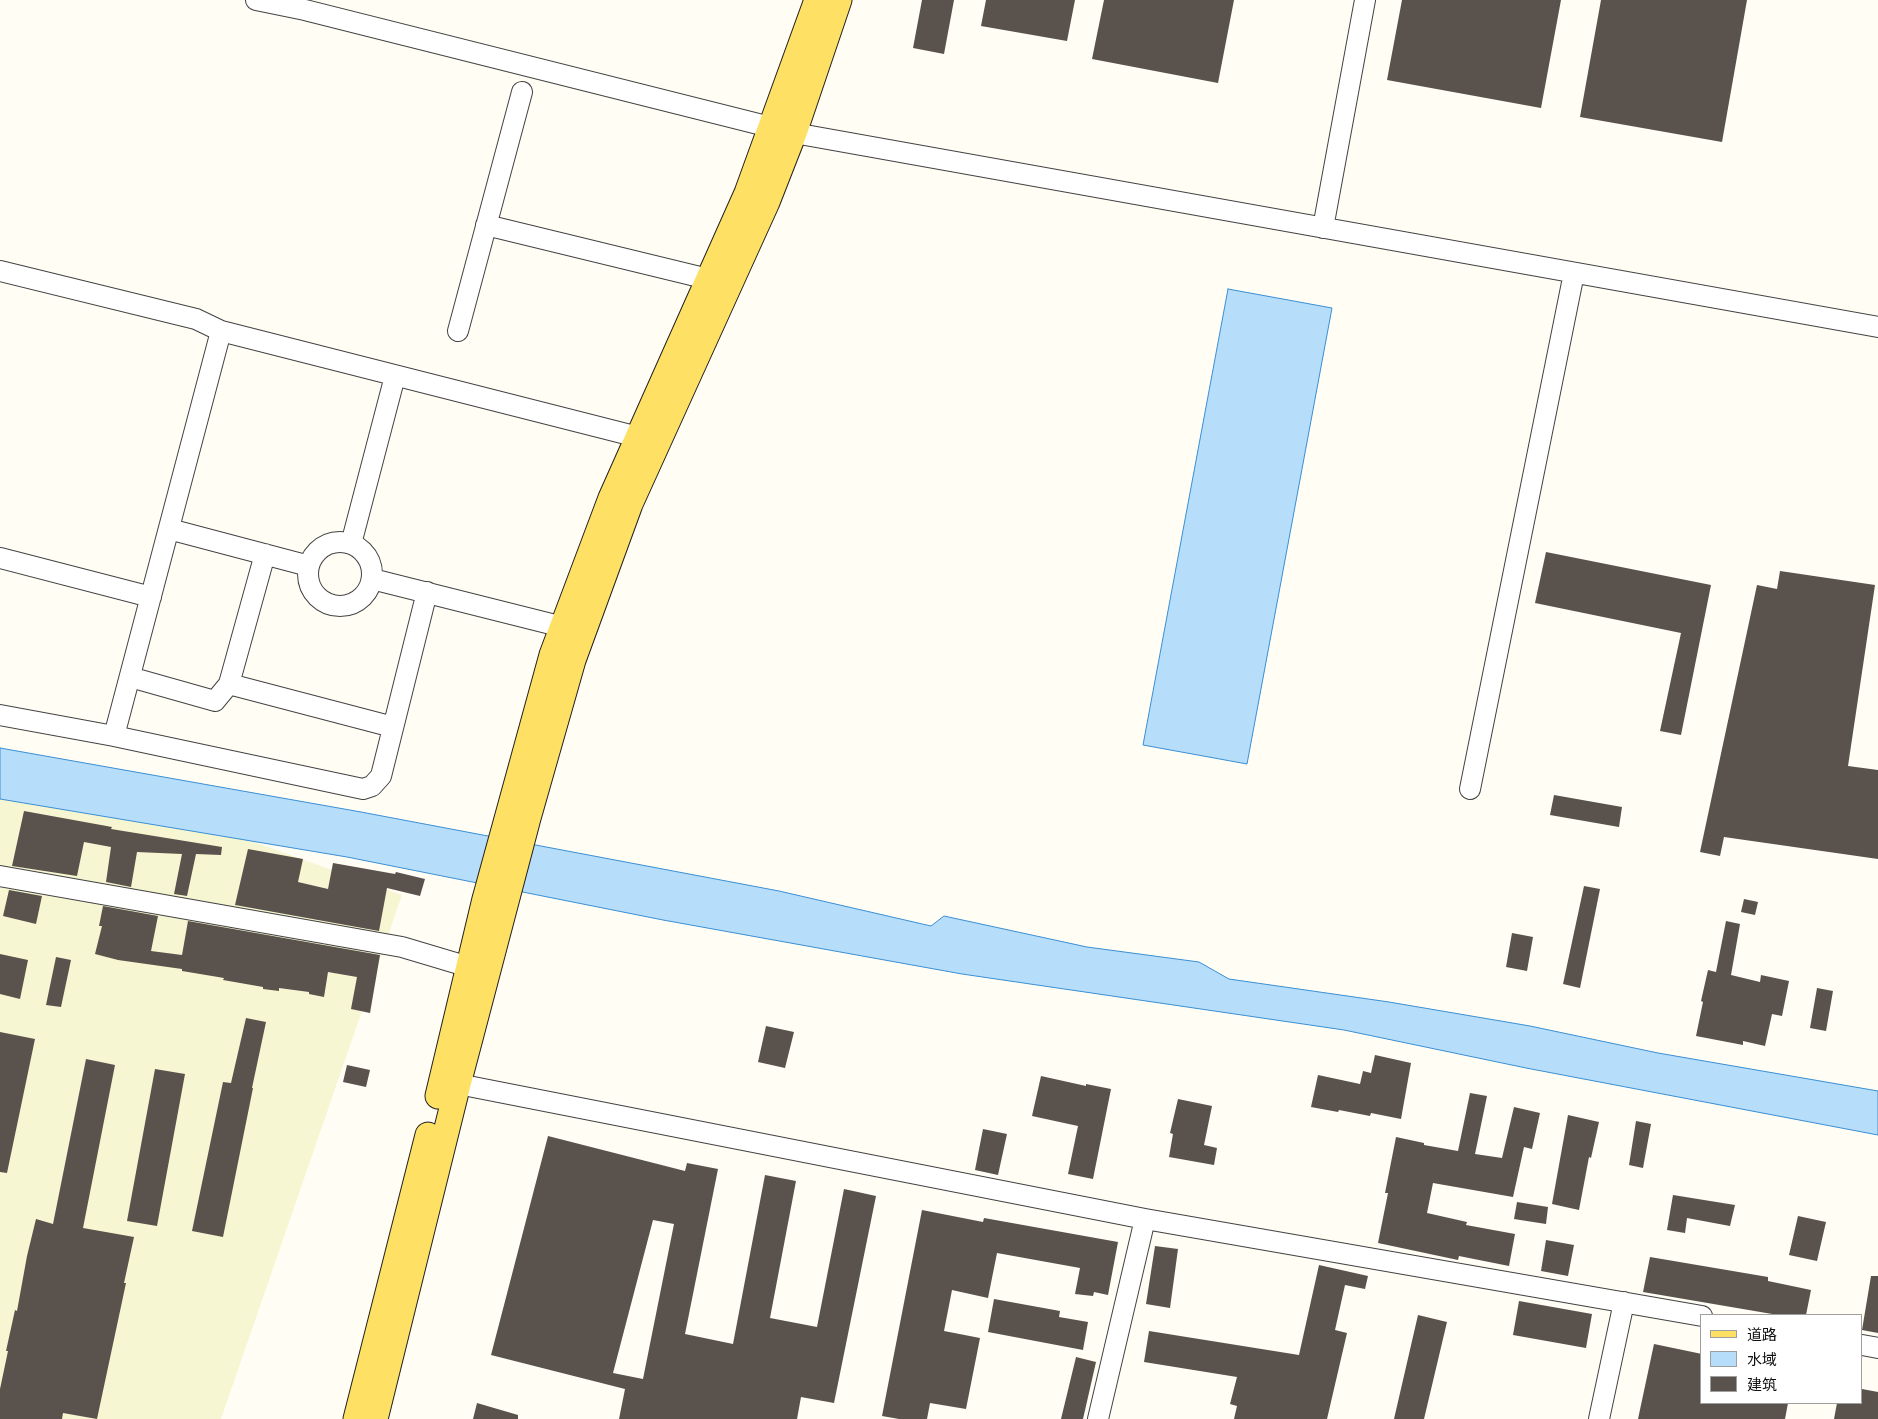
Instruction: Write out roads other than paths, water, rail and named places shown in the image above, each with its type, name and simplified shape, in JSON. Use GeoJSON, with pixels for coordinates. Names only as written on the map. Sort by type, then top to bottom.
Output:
{"type":"FeatureCollection","features":[{"type":"Feature","properties":{"kind":"main road"},"geometry":{"type":"LineString","coordinates":[[375,1419],[458,1084],[496,901],[518,816],[552,655],[573,631],[767,202],[783,129],[817,0]]}},
{"type":"Feature","properties":{"kind":"main road"},"geometry":{"type":"LineString","coordinates":[[573,631],[611,498],[747,193],[783,129],[839,0]]}},
{"type":"Feature","properties":{"kind":"main road"},"geometry":{"type":"LineString","coordinates":[[356,1419],[469,967],[496,901]]}},
{"type":"Feature","properties":{"kind":"street"},"geometry":{"type":"LineString","coordinates":[[256,0],[324,15],[783,129],[1878,327]]}},
{"type":"Feature","properties":{"kind":"street"},"geometry":{"type":"LineString","coordinates":[[1324,228],[1365,0]]}},
{"type":"Feature","properties":{"kind":"street"},"geometry":{"type":"LineString","coordinates":[[458,332],[522,92]]}},
{"type":"Feature","properties":{"kind":"street"},"geometry":{"type":"LineString","coordinates":[[486,225],[708,279]]}},
{"type":"Feature","properties":{"kind":"street"},"geometry":{"type":"LineString","coordinates":[[0,271],[196,319],[221,331],[638,437]]}},
{"type":"Feature","properties":{"kind":"street"},"geometry":{"type":"LineString","coordinates":[[1470,789],[1574,273]]}},
{"type":"Feature","properties":{"kind":"street"},"geometry":{"type":"LineString","coordinates":[[114,736],[221,331]]}},
{"type":"Feature","properties":{"kind":"street"},"geometry":{"type":"LineString","coordinates":[[351,544],[395,376]]}},
{"type":"Feature","properties":{"kind":"street"},"geometry":{"type":"LineString","coordinates":[[170,529],[309,566]]}},
{"type":"Feature","properties":{"kind":"street"},"geometry":{"type":"LineString","coordinates":[[338,542],[351,544],[363,551],[370,562],[372,579],[369,588],[361,598],[349,605],[336,606],[321,600],[311,587],[308,576],[309,566],[315,554],[325,545],[338,542]]}},
{"type":"Feature","properties":{"kind":"street"},"geometry":{"type":"LineString","coordinates":[[130,677],[215,701],[229,684],[264,554]]}},
{"type":"Feature","properties":{"kind":"street"},"geometry":{"type":"LineString","coordinates":[[0,558],[151,598]]}},
{"type":"Feature","properties":{"kind":"street"},"geometry":{"type":"LineString","coordinates":[[372,579],[573,631]]}},
{"type":"Feature","properties":{"kind":"street"},"geometry":{"type":"LineString","coordinates":[[0,715],[114,736],[363,789],[372,786],[381,776],[426,592]]}},
{"type":"Feature","properties":{"kind":"street"},"geometry":{"type":"LineString","coordinates":[[229,684],[393,726]]}},
{"type":"Feature","properties":{"kind":"street"},"geometry":{"type":"LineString","coordinates":[[0,876],[402,947],[469,967]]}},
{"type":"Feature","properties":{"kind":"street"},"geometry":{"type":"LineString","coordinates":[[458,1084],[1145,1219],[1700,1316]]}},
{"type":"Feature","properties":{"kind":"street"},"geometry":{"type":"LineString","coordinates":[[1098,1419],[1145,1219]]}},
{"type":"Feature","properties":{"kind":"street"},"geometry":{"type":"LineString","coordinates":[[1599,1419],[1624,1302]]}},
{"type":"Feature","properties":{"kind":"street"},"geometry":{"type":"LineString","coordinates":[[1863,1345],[1878,1348]]}},
{"type":"Feature","properties":{"kind":"water"},"geometry":{"type":"Polygon","coordinates":[[[1228,289],[1332,308],[1247,764],[1143,745],[1228,289]]]}},
{"type":"Feature","properties":{"kind":"water"},"geometry":{"type":"Polygon","coordinates":[[[0,748],[361,812],[779,891],[931,926],[944,916],[1087,947],[1199,962],[1229,979],[1389,1002],[1530,1026],[1658,1053],[1878,1091],[1878,1135],[1526,1068],[1344,1030],[962,974],[663,920],[347,857],[0,799],[0,748]]]}}]}
